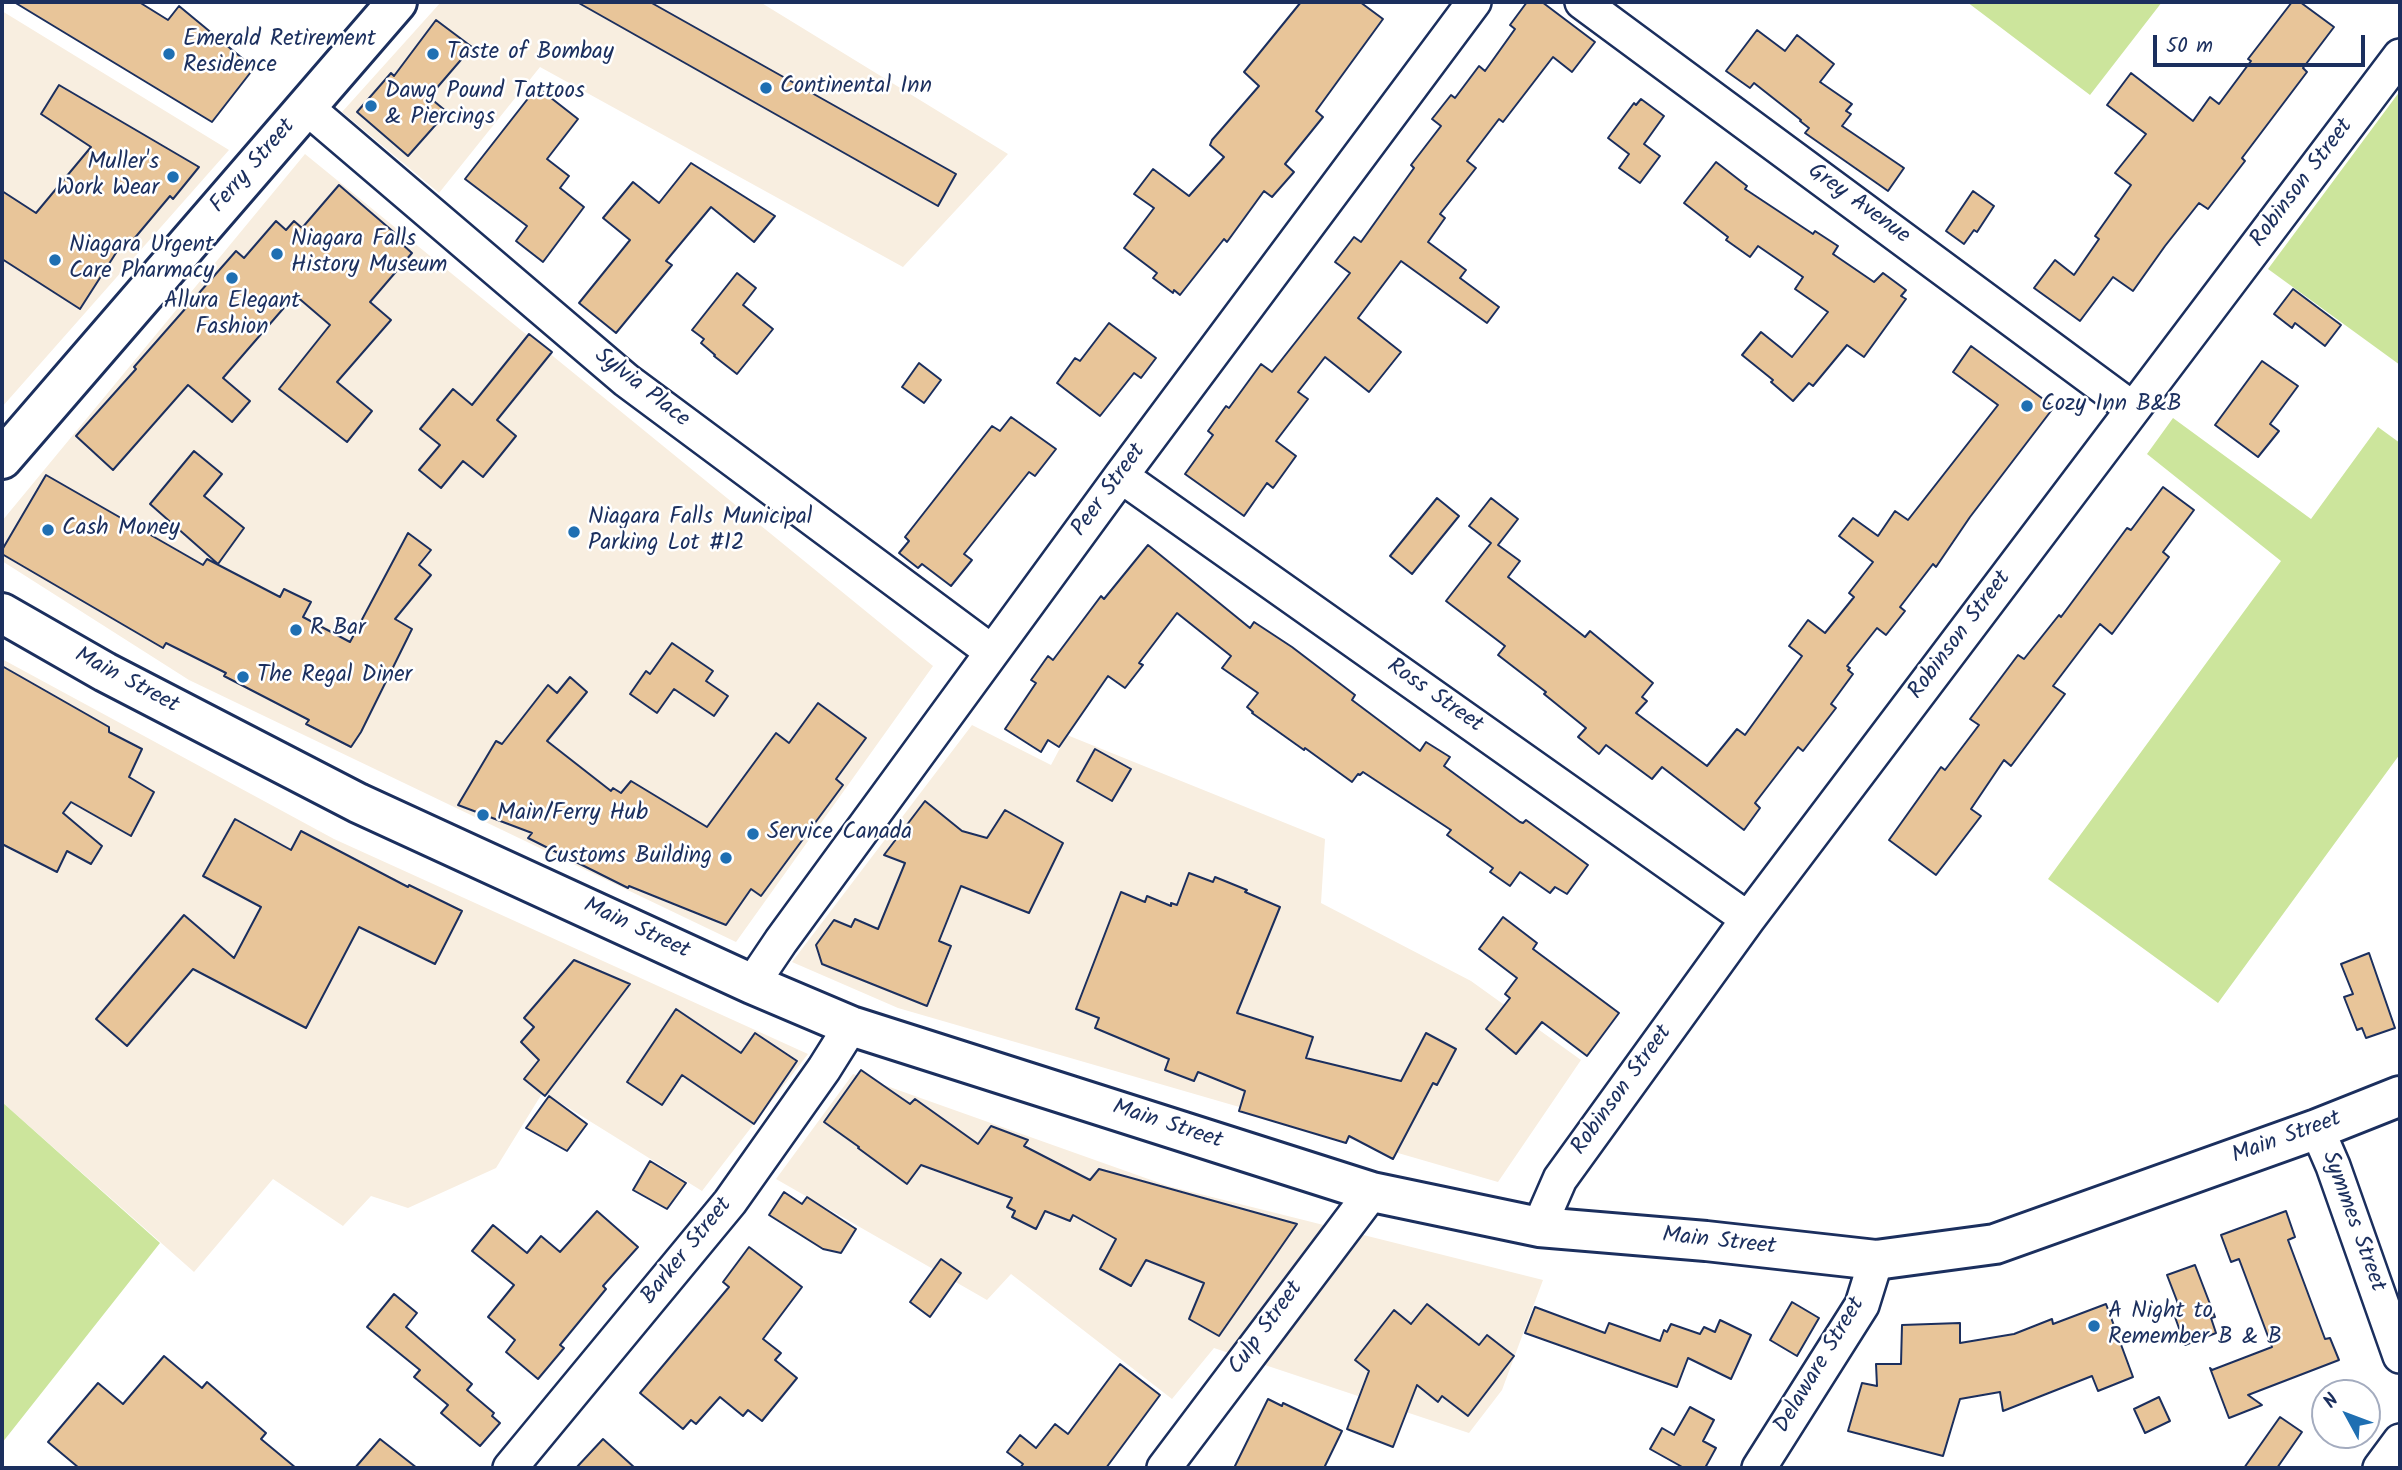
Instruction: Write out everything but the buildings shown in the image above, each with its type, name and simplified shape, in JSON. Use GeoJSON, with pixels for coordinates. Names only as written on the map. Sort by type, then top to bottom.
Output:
{"type":"FeatureCollection","features":[{"type":"Feature","properties":{"kind":"street","name":"Ferry Street"},"geometry":{"type":"LineString","coordinates":[[2,459],[397,2]]}},
{"type":"Feature","properties":{"kind":"street","name":"Peer Street"},"geometry":{"type":"LineString","coordinates":[[752,984],[1121,475],[1474,2]]}},
{"type":"Feature","properties":{"kind":"street","name":"Grey Avenue"},"geometry":{"type":"LineString","coordinates":[[1582,2],[2133,409]]}},
{"type":"Feature","properties":{"kind":"street","name":"Robinson Street"},"geometry":{"type":"LineString","coordinates":[[1539,1227],[1560,1179],[1748,919],[2400,56]]}},
{"type":"Feature","properties":{"kind":"street","name":"Sylvia Place"},"geometry":{"type":"LineString","coordinates":[[306,107],[626,380],[992,652]]}},
{"type":"Feature","properties":{"kind":"street","name":"Ross Street"},"geometry":{"type":"LineString","coordinates":[[1121,475],[1748,919]]}},
{"type":"Feature","properties":{"kind":"street","name":"Main Street"},"geometry":{"type":"LineString","coordinates":[[2,613],[105,672],[359,803],[752,984],[851,1026],[1372,1192],[1539,1227],[1706,1241],[1877,1260],[1995,1244],[2316,1129],[2400,1096]]}},
{"type":"Feature","properties":{"kind":"street","name":"Barker Street"},"geometry":{"type":"LineString","coordinates":[[510,1468],[730,1202],[824,1069],[851,1026]]}},
{"type":"Feature","properties":{"kind":"street","name":"Symmes Street"},"geometry":{"type":"LineString","coordinates":[[2316,1129],[2333,1166],[2400,1356]]}},
{"type":"Feature","properties":{"kind":"street","name":"Culp Street"},"geometry":{"type":"LineString","coordinates":[[1164,1468],[1372,1192]]}},
{"type":"Feature","properties":{"kind":"street","name":"Delaware Street"},"geometry":{"type":"LineString","coordinates":[[1759,1468],[1862,1305],[1877,1260]]}},
{"type":"Feature","properties":{"kind":"street"},"geometry":{"type":"LineString","coordinates":[[2380,1468],[2400,1441]]}},
{"type":"Feature","properties":{"kind":"shaded area"},"geometry":{"type":"Polygon","coordinates":[[[441,2],[760,2],[1008,154],[903,267],[540,67],[439,193],[342,112],[441,2]]]}},
{"type":"Feature","properties":{"kind":"shaded area"},"geometry":{"type":"Polygon","coordinates":[[[2,11],[229,150],[2,407],[2,11]]]}},
{"type":"Feature","properties":{"kind":"shaded area"},"geometry":{"type":"Polygon","coordinates":[[[305,154],[933,666],[736,942],[189,680],[2,561],[2,521],[305,154]]]}},
{"type":"Feature","properties":{"kind":"shaded area"},"geometry":{"type":"Polygon","coordinates":[[[2,659],[334,839],[808,1054],[702,1191],[543,1092],[496,1168],[408,1208],[371,1196],[343,1226],[273,1179],[194,1272],[2,1102],[2,659]]]}},
{"type":"Feature","properties":{"kind":"shaded area"},"geometry":{"type":"Polygon","coordinates":[[[972,725],[1051,765],[1067,735],[1325,839],[1321,903],[1471,981],[1581,1060],[1498,1182],[898,1008],[792,962],[972,725]]]}},
{"type":"Feature","properties":{"kind":"shaded area"},"geometry":{"type":"Polygon","coordinates":[[[853,1074],[1168,1186],[1543,1280],[1502,1390],[1469,1433],[1214,1348],[1172,1399],[1011,1274],[987,1300],[776,1179],[853,1074]]]}},
{"type":"Feature","properties":{"kind":"green space"},"geometry":{"type":"Polygon","coordinates":[[[1967,2],[2162,2],[2090,95],[1967,2]]]}},
{"type":"Feature","properties":{"kind":"green space"},"geometry":{"type":"Polygon","coordinates":[[[2400,91],[2400,365],[2268,269],[2400,91]]]}},
{"type":"Feature","properties":{"kind":"green space"},"geometry":{"type":"Polygon","coordinates":[[[2173,418],[2311,519],[2378,427],[2400,443],[2400,754],[2218,1003],[2048,879],[2281,561],[2147,454],[2173,418]]]}},
{"type":"Feature","properties":{"kind":"green space"},"geometry":{"type":"Polygon","coordinates":[[[2,1102],[160,1243],[2,1443],[2,1102]]]}},
{"type":"Feature","properties":{"kind":"place","name":"Emerald Retirement Residence"},"geometry":{"type":"Point","coordinates":[169,54]}},
{"type":"Feature","properties":{"kind":"place","name":"Taste of Bombay"},"geometry":{"type":"Point","coordinates":[433,54]}},
{"type":"Feature","properties":{"kind":"place","name":"Continental Inn"},"geometry":{"type":"Point","coordinates":[766,88]}},
{"type":"Feature","properties":{"kind":"place","name":"Dawg Pound Tattoos & Piercings"},"geometry":{"type":"Point","coordinates":[371,106]}},
{"type":"Feature","properties":{"kind":"place","name":"Muller's Work Wear"},"geometry":{"type":"Point","coordinates":[173,177]}},
{"type":"Feature","properties":{"kind":"place","name":"Niagara Falls History Museum"},"geometry":{"type":"Point","coordinates":[277,254]}},
{"type":"Feature","properties":{"kind":"place","name":"Niagara Urgent Care Pharmacy"},"geometry":{"type":"Point","coordinates":[55,260]}},
{"type":"Feature","properties":{"kind":"place","name":"Allura Elegant Fashion"},"geometry":{"type":"Point","coordinates":[232,278]}},
{"type":"Feature","properties":{"kind":"place","name":"Cozy Inn B&B"},"geometry":{"type":"Point","coordinates":[2027,406]}},
{"type":"Feature","properties":{"kind":"place","name":"Cash Money"},"geometry":{"type":"Point","coordinates":[48,530]}},
{"type":"Feature","properties":{"kind":"place","name":"Niagara Falls Municipal Parking Lot #12"},"geometry":{"type":"Point","coordinates":[574,532]}},
{"type":"Feature","properties":{"kind":"place","name":"R Bar"},"geometry":{"type":"Point","coordinates":[296,630]}},
{"type":"Feature","properties":{"kind":"place","name":"The Regal Diner"},"geometry":{"type":"Point","coordinates":[243,677]}},
{"type":"Feature","properties":{"kind":"place","name":"Main/Ferry Hub"},"geometry":{"type":"Point","coordinates":[483,815]}},
{"type":"Feature","properties":{"kind":"place","name":"Service Canada"},"geometry":{"type":"Point","coordinates":[753,834]}},
{"type":"Feature","properties":{"kind":"place","name":"Customs Building"},"geometry":{"type":"Point","coordinates":[726,858]}},
{"type":"Feature","properties":{"kind":"place","name":"A Night to Remember B & B"},"geometry":{"type":"Point","coordinates":[2094,1326]}}]}
